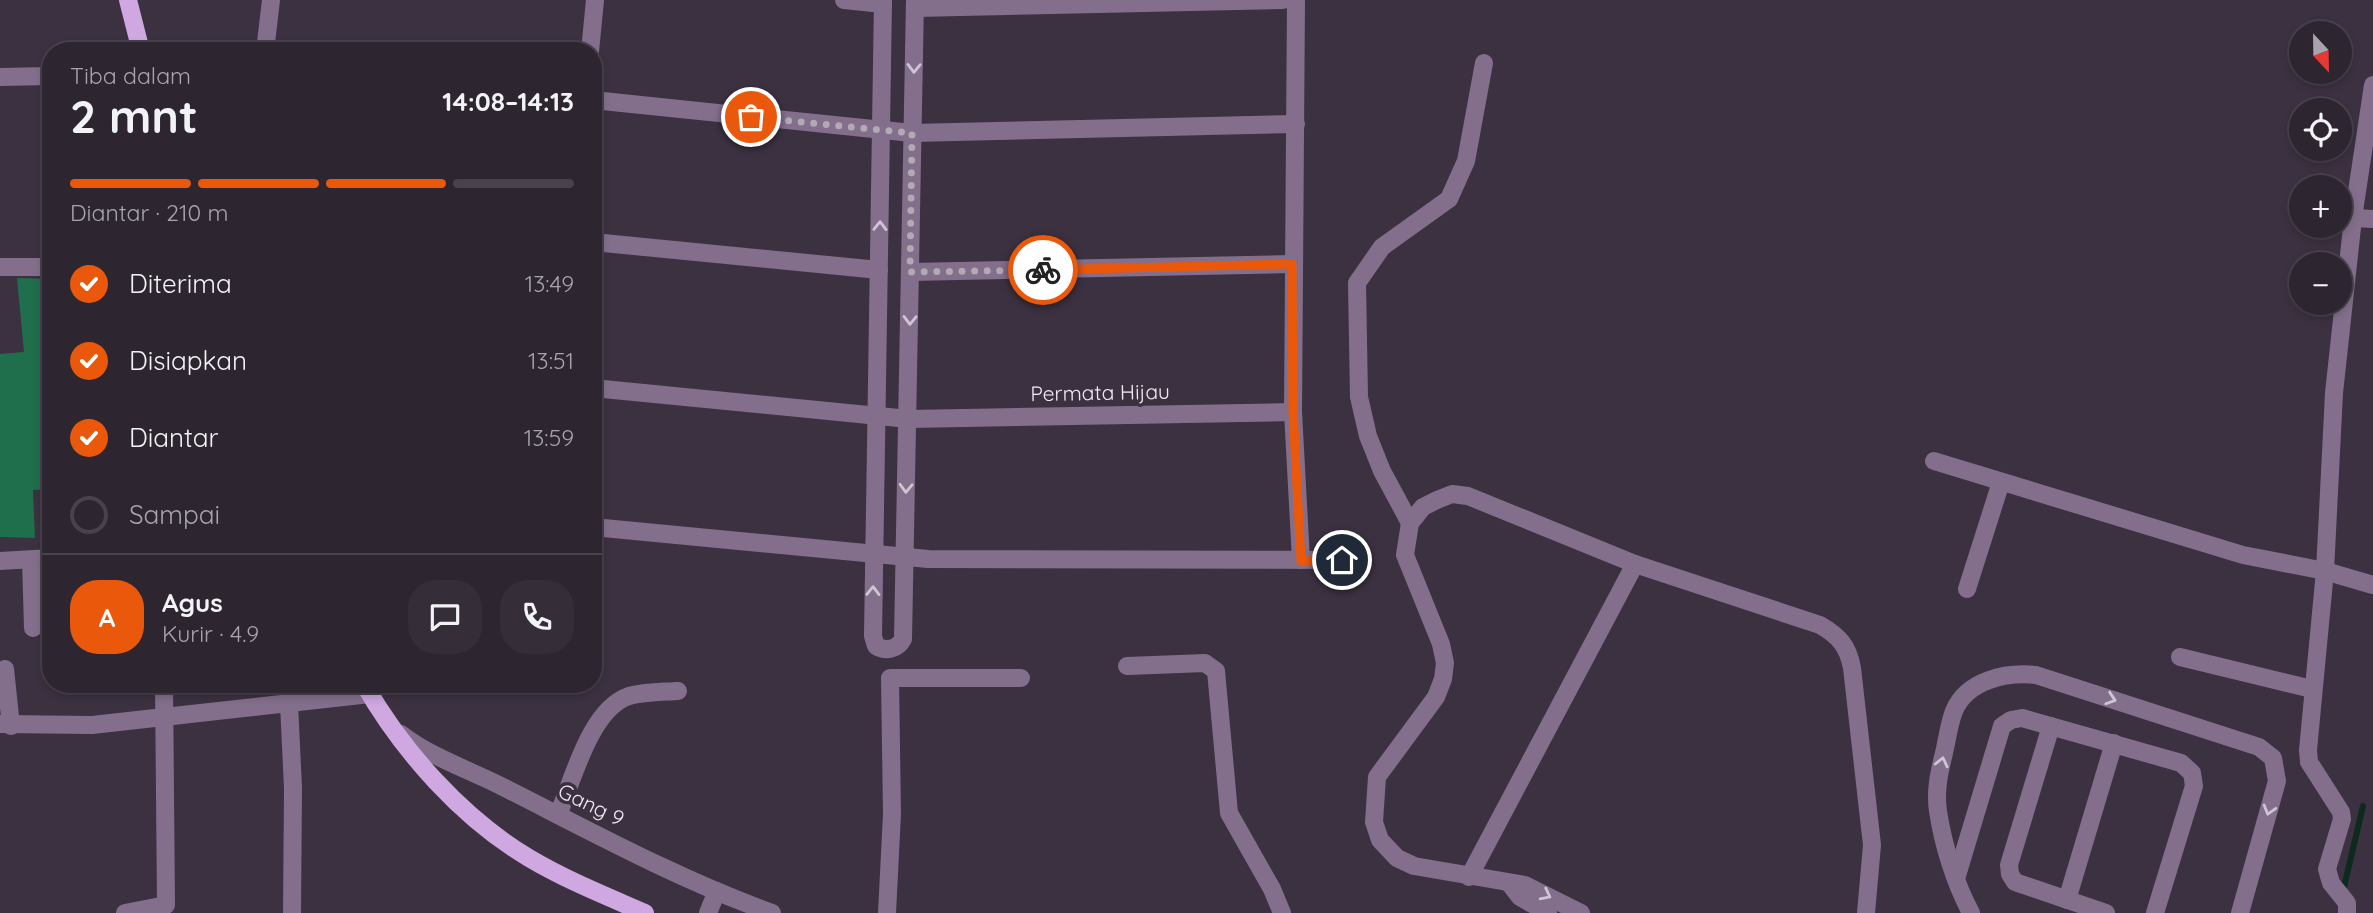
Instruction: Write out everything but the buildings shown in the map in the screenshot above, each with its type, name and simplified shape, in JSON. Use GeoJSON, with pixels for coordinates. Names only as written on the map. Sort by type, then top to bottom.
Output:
{"type":"FeatureCollection","features":[{"type":"Feature","properties":{"kind":"main road"},"geometry":{"type":"LineString","coordinates":[[128,0],[139,42]]}},
{"type":"Feature","properties":{"kind":"main road"},"geometry":{"type":"LineString","coordinates":[[370,693],[428,772],[491,831],[556,873],[645,913]]}},
{"type":"Feature","properties":{"kind":"street"},"geometry":{"type":"LineString","coordinates":[[266,42],[271,0]]}},
{"type":"Feature","properties":{"kind":"street"},"geometry":{"type":"LineString","coordinates":[[591,42],[595,0]]}},
{"type":"Feature","properties":{"kind":"street"},"geometry":{"type":"LineString","coordinates":[[844,0],[883,2],[873,636],[876,646],[888,649],[898,646],[903,639],[915,4],[1283,0]]}},
{"type":"Feature","properties":{"kind":"street"},"geometry":{"type":"LineString","coordinates":[[1296,0],[1293,412],[1301,561]]}},
{"type":"Feature","properties":{"kind":"street"},"geometry":{"type":"LineString","coordinates":[[1410,523],[1381,471],[1368,436],[1359,397],[1357,283],[1382,247],[1449,200],[1466,161],[1484,63]]}},
{"type":"Feature","properties":{"kind":"street"},"geometry":{"type":"LineString","coordinates":[[0,77],[42,76]]}},
{"type":"Feature","properties":{"kind":"street"},"geometry":{"type":"LineString","coordinates":[[2347,913],[2347,902],[2331,883],[2328,869],[2342,819],[2341,812],[2308,757],[2312,689],[2325,571],[2334,393],[2353,218],[2373,85]]}},
{"type":"Feature","properties":{"kind":"street"},"geometry":{"type":"LineString","coordinates":[[602,101],[912,133],[1296,124]]}},
{"type":"Feature","properties":{"kind":"street"},"geometry":{"type":"LineString","coordinates":[[2353,218],[2373,219]]}},
{"type":"Feature","properties":{"kind":"street"},"geometry":{"type":"LineString","coordinates":[[602,243],[879,270]]}},
{"type":"Feature","properties":{"kind":"street"},"geometry":{"type":"LineString","coordinates":[[910,272],[1292,264]]}},
{"type":"Feature","properties":{"kind":"street"},"geometry":{"type":"LineString","coordinates":[[0,267],[42,267]]}},
{"type":"Feature","properties":{"kind":"street","name":"Permata Hijau"},"geometry":{"type":"LineString","coordinates":[[602,389],[909,419],[1293,412]]}},
{"type":"Feature","properties":{"kind":"street"},"geometry":{"type":"LineString","coordinates":[[1934,461],[2243,555],[2325,571],[2373,585]]}},
{"type":"Feature","properties":{"kind":"street"},"geometry":{"type":"LineString","coordinates":[[1967,589],[2001,482]]}},
{"type":"Feature","properties":{"kind":"street"},"geometry":{"type":"LineString","coordinates":[[1581,913],[1525,885],[1414,866],[1396,858],[1380,840],[1374,822],[1377,777],[1436,697],[1443,679],[1445,663],[1441,644],[1405,555],[1410,523],[1423,507],[1452,494],[1468,496],[1635,564],[1820,625],[1840,638],[1852,668],[1872,845],[1866,913]]}},
{"type":"Feature","properties":{"kind":"street"},"geometry":{"type":"LineString","coordinates":[[602,528],[904,558],[1363,560]]}},
{"type":"Feature","properties":{"kind":"street"},"geometry":{"type":"LineString","coordinates":[[0,561],[42,558]]}},
{"type":"Feature","properties":{"kind":"street"},"geometry":{"type":"LineString","coordinates":[[31,559],[33,628]]}},
{"type":"Feature","properties":{"kind":"street"},"geometry":{"type":"LineString","coordinates":[[1468,877],[1635,564]]}},
{"type":"Feature","properties":{"kind":"street"},"geometry":{"type":"LineString","coordinates":[[2179,657],[2312,689]]}},
{"type":"Feature","properties":{"kind":"street"},"geometry":{"type":"LineString","coordinates":[[1126,666],[1205,663],[1216,671],[1226,803],[1232,821],[1272,889],[1282,913]]}},
{"type":"Feature","properties":{"kind":"street"},"geometry":{"type":"LineString","coordinates":[[5,669],[5,725],[92,725],[164,715],[289,705],[348,693]]}},
{"type":"Feature","properties":{"kind":"street"},"geometry":{"type":"LineString","coordinates":[[1971,913],[1956,879],[1937,810],[1936,787],[1954,710],[1971,690],[1993,678],[2018,673],[2036,675],[2259,747],[2273,758],[2277,781],[2240,913]]}},
{"type":"Feature","properties":{"kind":"street"},"geometry":{"type":"LineString","coordinates":[[887,913],[892,814],[890,678],[1021,678]]}},
{"type":"Feature","properties":{"kind":"street"},"geometry":{"type":"LineString","coordinates":[[558,815],[599,718],[611,705],[630,696],[678,691]]}},
{"type":"Feature","properties":{"kind":"street"},"geometry":{"type":"LineString","coordinates":[[129,913],[168,909],[164,693]]}},
{"type":"Feature","properties":{"kind":"street"},"geometry":{"type":"LineString","coordinates":[[289,705],[292,913]]}},
{"type":"Feature","properties":{"kind":"street"},"geometry":{"type":"LineString","coordinates":[[1956,879],[2002,726],[2011,720],[2022,718],[2114,743],[2188,768],[2194,779],[2155,913]]}},
{"type":"Feature","properties":{"kind":"street"},"geometry":{"type":"LineString","coordinates":[[2051,726],[2009,865],[2010,874],[2015,882],[2106,913]]}},
{"type":"Feature","properties":{"kind":"street","name":"Gang 9"},"geometry":{"type":"LineString","coordinates":[[395,730],[422,751],[470,771],[717,891],[772,913]]}},
{"type":"Feature","properties":{"kind":"street"},"geometry":{"type":"LineString","coordinates":[[2067,900],[2114,743]]}},
{"type":"Feature","properties":{"kind":"street"},"geometry":{"type":"LineString","coordinates":[[1510,884],[1520,897],[1548,913]]}},
{"type":"Feature","properties":{"kind":"street"},"geometry":{"type":"LineString","coordinates":[[708,913],[717,891]]}},
{"type":"Feature","properties":{"kind":"green space"},"geometry":{"type":"Polygon","coordinates":[[[17,278],[42,279],[42,490],[33,490],[35,538],[0,537],[0,354],[24,352],[17,278]]]}},
{"type":"Feature","properties":{"kind":"waterway"},"geometry":{"type":"LineString","coordinates":[[2344,887],[2363,806]]}},
{"type":"Feature","properties":{"kind":"way so far"},"geometry":{"type":"LineString","coordinates":[[751,117],[912,133],[910,272],[1043,270]]}},
{"type":"Feature","properties":{"kind":"route"},"geometry":{"type":"LineString","coordinates":[[1043,270],[1292,264],[1293,412],[1301,561],[1342,560]]}}]}
